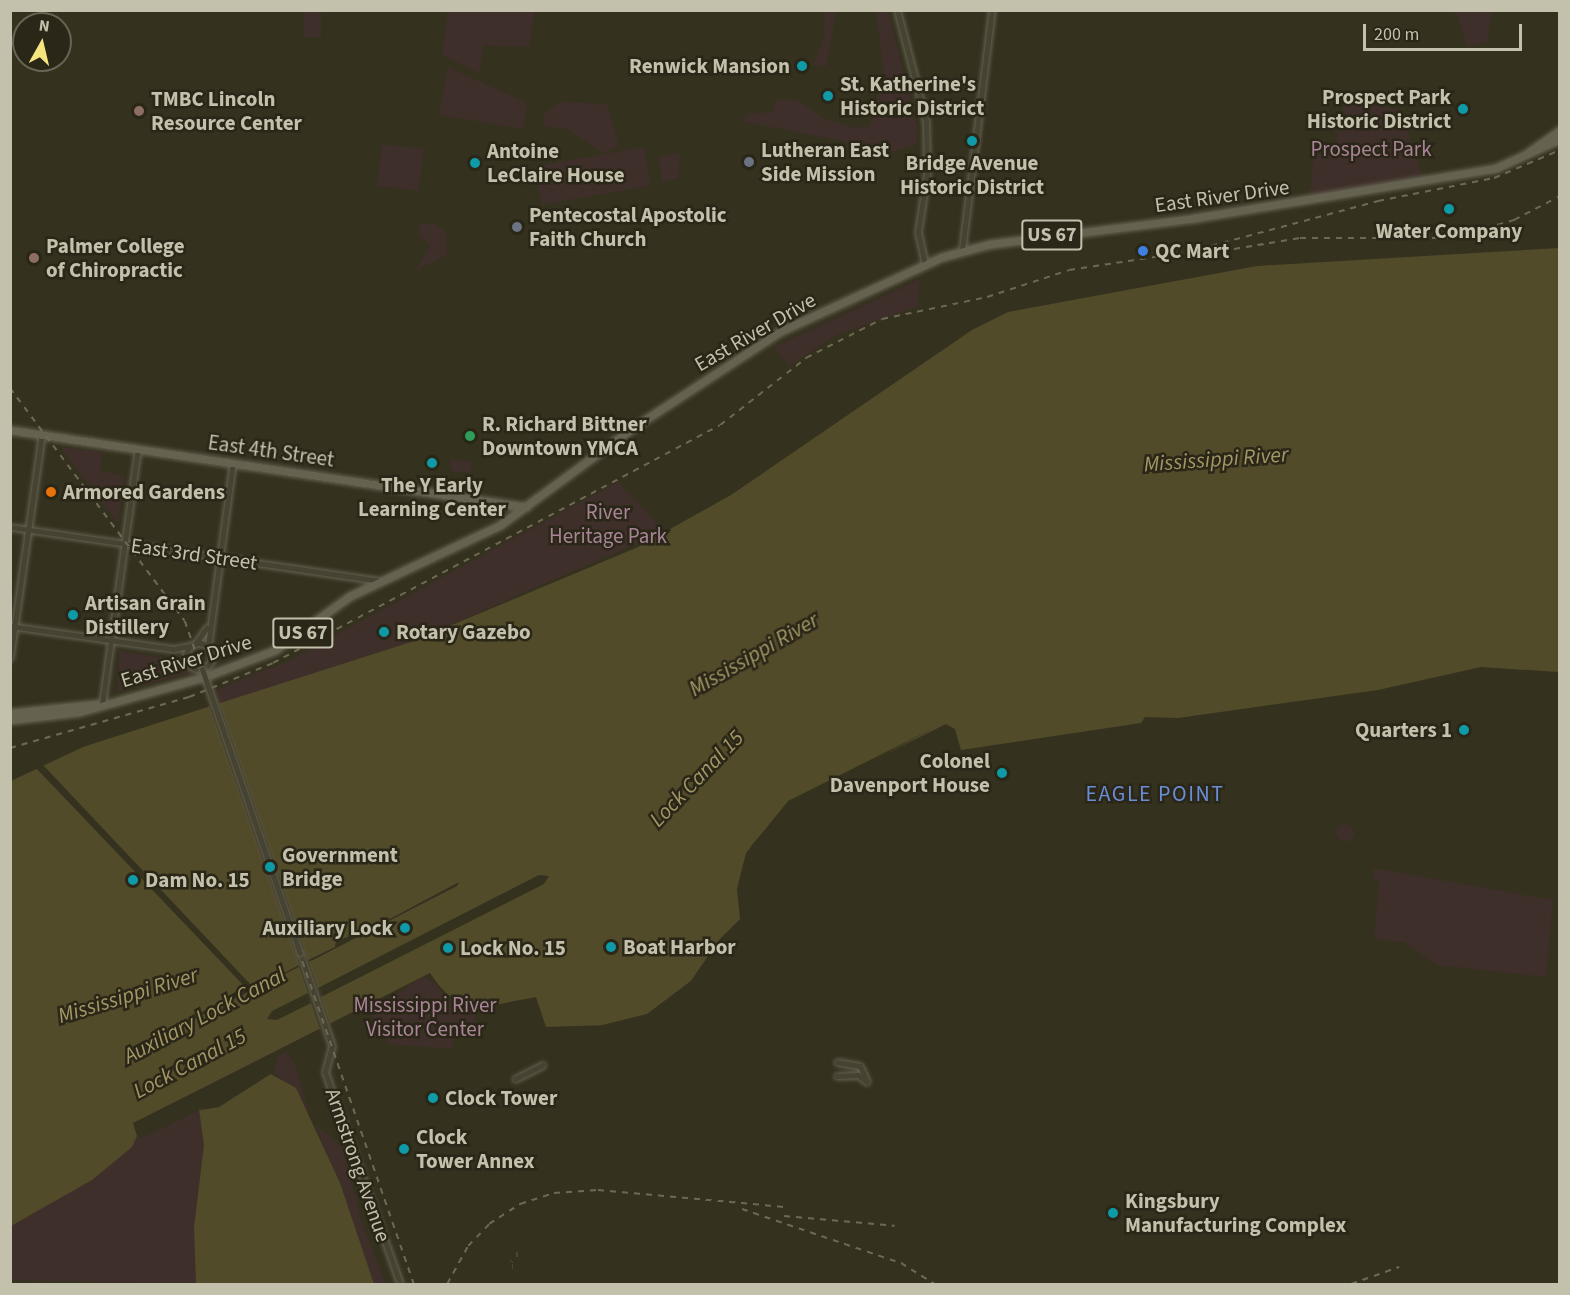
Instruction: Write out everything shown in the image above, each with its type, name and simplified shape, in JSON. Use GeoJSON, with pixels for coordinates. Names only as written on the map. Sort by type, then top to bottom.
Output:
{"type":"FeatureCollection","features":[{"type":"Feature","properties":{"kind":"main road","name":"East River Drive"},"geometry":{"type":"LineString","coordinates":[[1526,154],[1560,130]]}},
{"type":"Feature","properties":{"kind":"main road","name":"East River Drive"},"geometry":{"type":"LineString","coordinates":[[10,720],[102,704],[207,676],[275,650],[378,581],[486,533],[526,507],[631,429],[781,331],[962,250],[1462,175],[1496,168],[1560,139]]}},
{"type":"Feature","properties":{"kind":"main road","name":"East 4th Street"},"geometry":{"type":"LineString","coordinates":[[10,430],[526,507]]}},
{"type":"Feature","properties":{"kind":"main road","name":"East River Drive"},"geometry":{"type":"LineString","coordinates":[[10,713],[102,704]]}},
{"type":"Feature","properties":{"kind":"street"},"geometry":{"type":"LineString","coordinates":[[897,10],[926,121],[927,173],[918,232],[925,265]]}},
{"type":"Feature","properties":{"kind":"street"},"geometry":{"type":"LineString","coordinates":[[962,250],[992,10]]}},
{"type":"Feature","properties":{"kind":"street"},"geometry":{"type":"LineString","coordinates":[[10,658],[42,434]]}},
{"type":"Feature","properties":{"kind":"street"},"geometry":{"type":"LineString","coordinates":[[102,704],[138,449]]}},
{"type":"Feature","properties":{"kind":"street"},"geometry":{"type":"LineString","coordinates":[[173,649],[186,657],[193,668],[202,669],[212,659],[208,646],[207,627],[234,462]]}},
{"type":"Feature","properties":{"kind":"street","name":"East 3rd Street"},"geometry":{"type":"LineString","coordinates":[[10,527],[378,581]]}},
{"type":"Feature","properties":{"kind":"street"},"geometry":{"type":"LineString","coordinates":[[13,626],[173,649],[193,644],[208,646]]}},
{"type":"Feature","properties":{"kind":"street"},"geometry":{"type":"LineString","coordinates":[[186,657],[207,627]]}},
{"type":"Feature","properties":{"kind":"street","name":"Armstrong Avenue"},"geometry":{"type":"LineString","coordinates":[[202,669],[332,1046],[325,1072],[400,1284]]}},
{"type":"Feature","properties":{"kind":"street"},"geometry":{"type":"LineString","coordinates":[[837,1062],[860,1066],[867,1082],[858,1075],[837,1076]]}},
{"type":"Feature","properties":{"kind":"street"},"geometry":{"type":"LineString","coordinates":[[515,1079],[543,1065]]}},
{"type":"Feature","properties":{"kind":"green space"},"geometry":{"type":"Polygon","coordinates":[[[304,11],[321,11],[321,37],[304,37],[304,11]]]}},
{"type":"Feature","properties":{"kind":"green space"},"geometry":{"type":"Polygon","coordinates":[[[448,11],[535,11],[529,47],[483,45],[480,73],[442,55],[448,11]]]}},
{"type":"Feature","properties":{"kind":"green space"},"geometry":{"type":"Polygon","coordinates":[[[825,11],[836,11],[826,67],[813,65],[823,41],[825,11]]]}},
{"type":"Feature","properties":{"kind":"green space"},"geometry":{"type":"Polygon","coordinates":[[[876,11],[888,11],[918,131],[916,145],[857,161],[847,142],[740,121],[748,114],[772,112],[777,99],[797,100],[825,119],[855,128],[870,126],[884,73],[876,11]]]}},
{"type":"Feature","properties":{"kind":"green space"},"geometry":{"type":"Polygon","coordinates":[[[1446,11],[1492,11],[1487,42],[1467,47],[1457,13],[1446,11]]]}},
{"type":"Feature","properties":{"kind":"green space"},"geometry":{"type":"Polygon","coordinates":[[[448,67],[527,103],[523,129],[439,115],[448,67]]]}},
{"type":"Feature","properties":{"kind":"green space","name":"Prospect Park"},"geometry":{"type":"Polygon","coordinates":[[[1345,99],[1400,110],[1422,176],[1310,196],[1314,154],[1333,156],[1345,99]]]}},
{"type":"Feature","properties":{"kind":"green space"},"geometry":{"type":"Polygon","coordinates":[[[559,102],[607,104],[619,146],[603,153],[567,129],[544,126],[544,114],[559,102]]]}},
{"type":"Feature","properties":{"kind":"green space"},"geometry":{"type":"Polygon","coordinates":[[[382,144],[424,149],[419,191],[377,186],[382,144]]]}},
{"type":"Feature","properties":{"kind":"green space"},"geometry":{"type":"Polygon","coordinates":[[[644,147],[651,185],[541,205],[535,166],[644,147]]]}},
{"type":"Feature","properties":{"kind":"green space"},"geometry":{"type":"Polygon","coordinates":[[[680,153],[678,178],[662,182],[658,157],[680,153]]]}},
{"type":"Feature","properties":{"kind":"green space"},"geometry":{"type":"Polygon","coordinates":[[[420,224],[435,224],[446,232],[447,255],[415,271],[431,245],[419,236],[420,224]]]}},
{"type":"Feature","properties":{"kind":"green space"},"geometry":{"type":"Polygon","coordinates":[[[920,279],[917,307],[836,335],[789,366],[774,347],[920,279]]]}},
{"type":"Feature","properties":{"kind":"green space"},"geometry":{"type":"Polygon","coordinates":[[[60,447],[102,452],[100,470],[124,477],[118,523],[60,447]]]}},
{"type":"Feature","properties":{"kind":"green space"},"geometry":{"type":"Polygon","coordinates":[[[449,459],[472,462],[471,473],[452,471],[449,459]]]}},
{"type":"Feature","properties":{"kind":"green space","name":"River Heritage Park"},"geometry":{"type":"Polygon","coordinates":[[[618,482],[665,531],[411,642],[220,704],[216,690],[288,661],[618,482]]]}},
{"type":"Feature","properties":{"kind":"green space"},"geometry":{"type":"Polygon","coordinates":[[[119,651],[172,659],[192,672],[118,692],[119,651]]]}},
{"type":"Feature","properties":{"kind":"green space"},"geometry":{"type":"Polygon","coordinates":[[[1345,824],[1351,827],[1354,833],[1351,839],[1345,842],[1339,839],[1336,833],[1339,827],[1345,824]]]}},
{"type":"Feature","properties":{"kind":"green space"},"geometry":{"type":"Polygon","coordinates":[[[1373,868],[1553,900],[1546,977],[1437,965],[1404,942],[1374,939],[1379,880],[1373,878],[1373,868]]]}},
{"type":"Feature","properties":{"kind":"green space","name":"Mississippi River Visitor Center"},"geometry":{"type":"Polygon","coordinates":[[[422,976],[472,1003],[478,1032],[454,1033],[452,1049],[389,1044],[371,1014],[422,976]]]}},
{"type":"Feature","properties":{"kind":"green space"},"geometry":{"type":"Polygon","coordinates":[[[286,1052],[295,1064],[309,1113],[274,1072],[278,1056],[286,1052]]]}},
{"type":"Feature","properties":{"kind":"green space"},"geometry":{"type":"Polygon","coordinates":[[[208,1106],[212,1284],[11,1280],[11,1206],[132,1127],[140,1139],[208,1106]]]}},
{"type":"Feature","properties":{"kind":"green space"},"geometry":{"type":"Polygon","coordinates":[[[315,1124],[342,1147],[363,1226],[386,1284],[374,1284],[315,1124]]]}},
{"type":"Feature","properties":{"kind":"water"},"geometry":{"type":"Polygon","coordinates":[[[1559,248],[1559,672],[1481,667],[1378,690],[1178,718],[1145,717],[1141,723],[961,750],[955,729],[946,724],[789,802],[751,846],[738,890],[741,920],[720,939],[691,981],[645,1016],[613,1025],[541,1027],[536,1000],[489,1007],[446,996],[430,973],[133,1123],[137,1136],[132,1147],[92,1180],[11,1226],[11,781],[83,747],[411,642],[636,548],[731,495],[972,330],[1008,312],[1257,266],[1559,248]]]}},
{"type":"Feature","properties":{"kind":"water"},"geometry":{"type":"Polygon","coordinates":[[[267,1072],[296,1088],[340,1183],[374,1284],[196,1284],[194,1227],[204,1145],[199,1109],[219,1107],[267,1072]]]}},
{"type":"Feature","properties":{"kind":"pier"},"geometry":{"type":"Polygon","coordinates":[[[219,702],[308,960],[335,947],[336,941],[371,929],[459,882],[457,886],[309,962],[318,988],[539,875],[549,876],[544,884],[321,997],[331,1026],[136,1125],[320,1029],[311,1003],[277,1020],[267,1019],[272,1011],[308,993],[299,967],[166,1033],[245,987],[36,768],[43,765],[251,985],[273,979],[299,965],[209,705],[219,702]]]}},
{"type":"Feature","properties":{"kind":"pier"},"geometry":{"type":"Polygon","coordinates":[[[934,728],[788,806],[753,847],[741,886],[744,919],[720,943],[703,973],[672,1002],[650,1015],[617,1025],[590,1028],[647,1014],[691,981],[720,939],[740,919],[737,889],[746,853],[788,801],[934,728]]]}},
{"type":"Feature","properties":{"kind":"pier"},"geometry":{"type":"Polygon","coordinates":[[[434,980],[448,995],[489,1006],[536,997],[546,1027],[540,1028],[534,1001],[488,1010],[446,999],[434,980]]]}},
{"type":"Feature","properties":{"kind":"pier"},"geometry":{"type":"Polygon","coordinates":[[[265,1069],[274,1072],[219,1107],[196,1111],[218,1104],[265,1069]]]}},
{"type":"Feature","properties":{"kind":"railway"},"geometry":{"type":"LineString","coordinates":[[10,748],[189,697],[273,663],[720,425],[806,358],[882,319],[987,297],[1069,270],[1188,252],[1378,201],[1494,178],[1560,150]]}},
{"type":"Feature","properties":{"kind":"railway"},"geometry":{"type":"LineString","coordinates":[[1222,251],[1300,238],[1451,238],[1514,220],[1560,196]]}},
{"type":"Feature","properties":{"kind":"railway"},"geometry":{"type":"LineString","coordinates":[[10,388],[185,621],[414,1284]]}},
{"type":"Feature","properties":{"kind":"railway"},"geometry":{"type":"LineString","coordinates":[[447,1284],[468,1246],[489,1224],[520,1204],[554,1193],[598,1190],[784,1207]]}},
{"type":"Feature","properties":{"kind":"railway"},"geometry":{"type":"LineString","coordinates":[[742,1209],[901,1263],[935,1284]]}},
{"type":"Feature","properties":{"kind":"railway"},"geometry":{"type":"LineString","coordinates":[[784,1216],[895,1226]]}},
{"type":"Feature","properties":{"kind":"railway"},"geometry":{"type":"LineString","coordinates":[[1351,1284],[1399,1267]]}},
{"type":"Feature","properties":{"kind":"place","name":"Renwick Mansion"},"geometry":{"type":"Point","coordinates":[802,66]}},
{"type":"Feature","properties":{"kind":"place","name":"St. Katherine's Historic District"},"geometry":{"type":"Point","coordinates":[828,96]}},
{"type":"Feature","properties":{"kind":"place","name":"Prospect Park Historic District"},"geometry":{"type":"Point","coordinates":[1463,109]}},
{"type":"Feature","properties":{"kind":"place","name":"TMBC Lincoln Resource Center"},"geometry":{"type":"Point","coordinates":[139,111]}},
{"type":"Feature","properties":{"kind":"place","name":"Bridge Avenue Historic District"},"geometry":{"type":"Point","coordinates":[972,141]}},
{"type":"Feature","properties":{"kind":"place","name":"Lutheran East Side Mission"},"geometry":{"type":"Point","coordinates":[749,162]}},
{"type":"Feature","properties":{"kind":"place","name":"Antoine LeClaire House"},"geometry":{"type":"Point","coordinates":[475,163]}},
{"type":"Feature","properties":{"kind":"place","name":"Water Company"},"geometry":{"type":"Point","coordinates":[1449,209]}},
{"type":"Feature","properties":{"kind":"place","name":"Pentecostal Apostolic Faith Church"},"geometry":{"type":"Point","coordinates":[517,227]}},
{"type":"Feature","properties":{"kind":"place","name":"QC Mart"},"geometry":{"type":"Point","coordinates":[1143,251]}},
{"type":"Feature","properties":{"kind":"place","name":"Palmer College of Chiropractic"},"geometry":{"type":"Point","coordinates":[34,258]}},
{"type":"Feature","properties":{"kind":"place","name":"R. Richard Bittner Downtown YMCA"},"geometry":{"type":"Point","coordinates":[470,436]}},
{"type":"Feature","properties":{"kind":"place","name":"The Y Early Learning Center"},"geometry":{"type":"Point","coordinates":[432,463]}},
{"type":"Feature","properties":{"kind":"place","name":"Armored Gardens"},"geometry":{"type":"Point","coordinates":[51,492]}},
{"type":"Feature","properties":{"kind":"place","name":"Artisan Grain Distillery"},"geometry":{"type":"Point","coordinates":[73,615]}},
{"type":"Feature","properties":{"kind":"place","name":"Rotary Gazebo"},"geometry":{"type":"Point","coordinates":[384,632]}},
{"type":"Feature","properties":{"kind":"place","name":"Quarters 1"},"geometry":{"type":"Point","coordinates":[1464,730]}},
{"type":"Feature","properties":{"kind":"place","name":"Colonel Davenport House"},"geometry":{"type":"Point","coordinates":[1002,773]}},
{"type":"Feature","properties":{"kind":"place","name":"Government Bridge"},"geometry":{"type":"Point","coordinates":[270,867]}},
{"type":"Feature","properties":{"kind":"place","name":"Dam No. 15"},"geometry":{"type":"Point","coordinates":[133,880]}},
{"type":"Feature","properties":{"kind":"place","name":"Auxiliary Lock"},"geometry":{"type":"Point","coordinates":[405,928]}},
{"type":"Feature","properties":{"kind":"place","name":"Boat Harbor"},"geometry":{"type":"Point","coordinates":[611,947]}},
{"type":"Feature","properties":{"kind":"place","name":"Lock No. 15"},"geometry":{"type":"Point","coordinates":[448,948]}},
{"type":"Feature","properties":{"kind":"place","name":"Clock Tower"},"geometry":{"type":"Point","coordinates":[433,1098]}},
{"type":"Feature","properties":{"kind":"place","name":"Clock Tower Annex"},"geometry":{"type":"Point","coordinates":[404,1149]}},
{"type":"Feature","properties":{"kind":"place","name":"Kingsbury Manufacturing Complex"},"geometry":{"type":"Point","coordinates":[1113,1213]}},
{"type":"Feature","properties":{"kind":"district","name":"EAGLE POINT"},"geometry":{"type":"Point","coordinates":[1155,795]}},
{"type":"Feature","properties":{"kind":"water label","name":"Mississippi River"},"geometry":{"type":"Point","coordinates":[1216,460]}},
{"type":"Feature","properties":{"kind":"water label","name":"Mississippi River"},"geometry":{"type":"Point","coordinates":[754,655]}},
{"type":"Feature","properties":{"kind":"water label","name":"Lock Canal 15"},"geometry":{"type":"Point","coordinates":[697,779]}},
{"type":"Feature","properties":{"kind":"water label","name":"Mississippi River"},"geometry":{"type":"Point","coordinates":[128,996]}},
{"type":"Feature","properties":{"kind":"water label","name":"Auxiliary Lock Canal"},"geometry":{"type":"Point","coordinates":[205,1016]}},
{"type":"Feature","properties":{"kind":"water label","name":"Lock Canal 15"},"geometry":{"type":"Point","coordinates":[190,1064]}}]}
